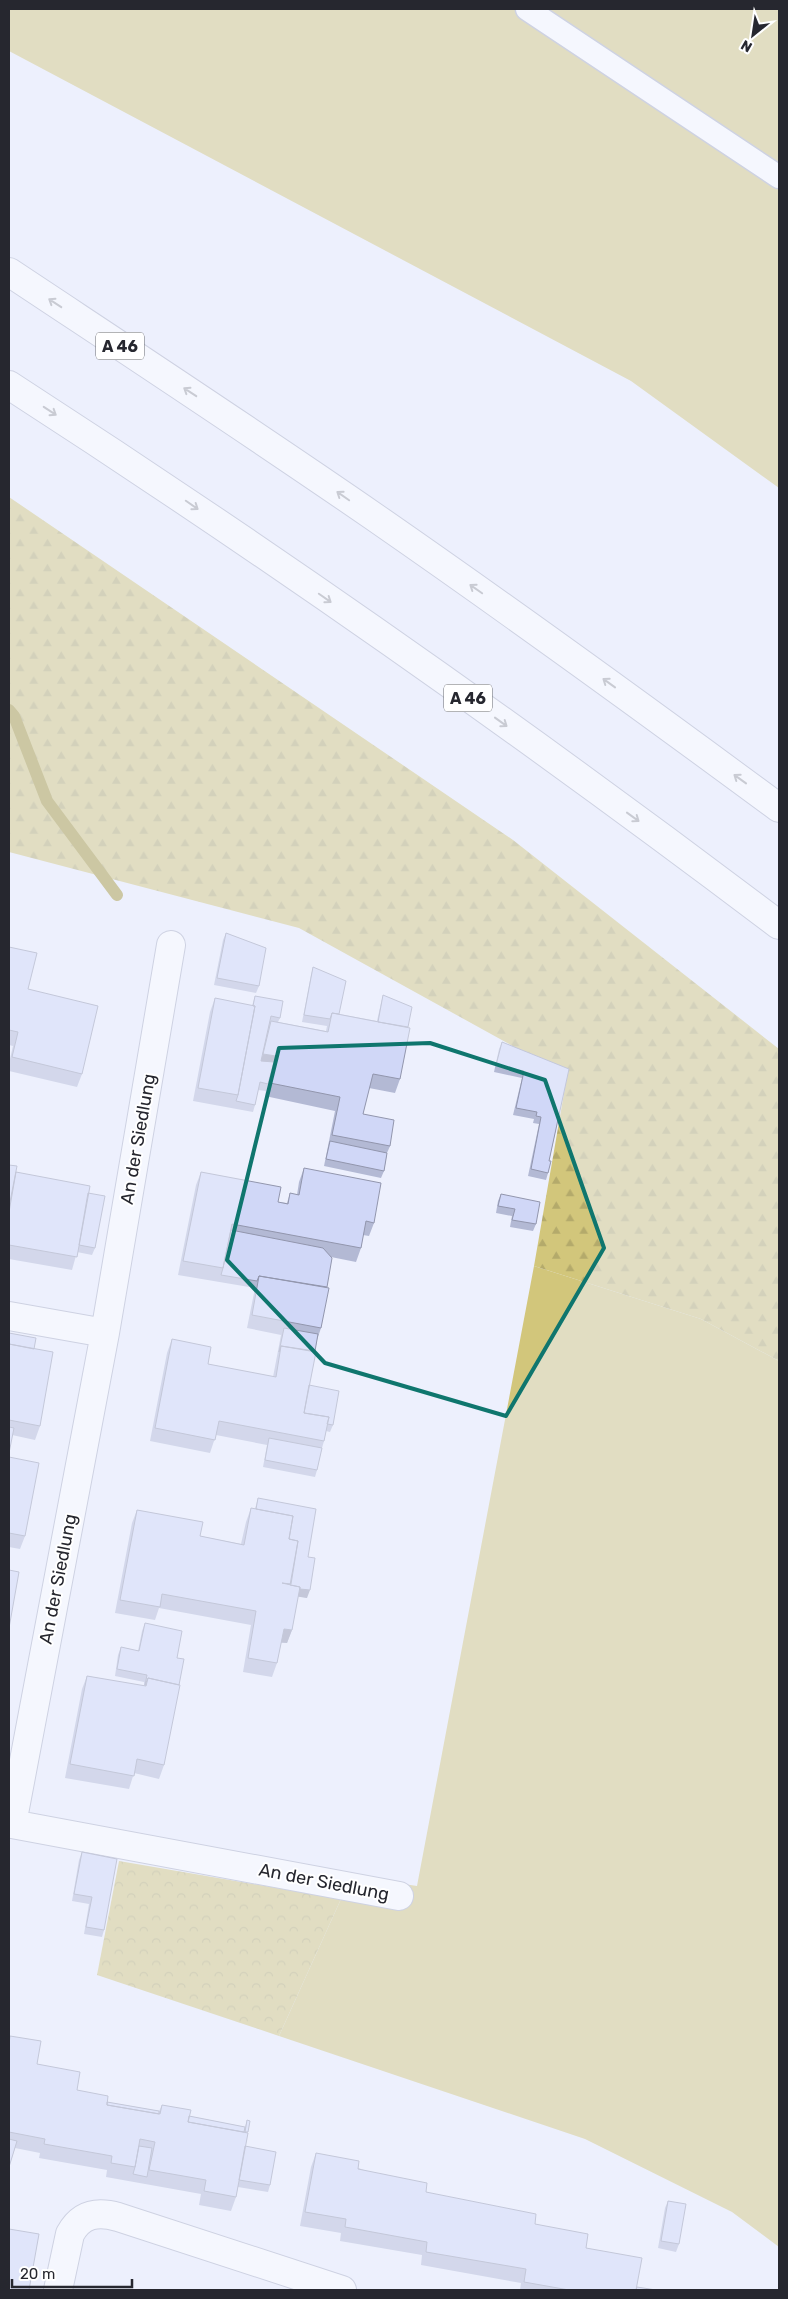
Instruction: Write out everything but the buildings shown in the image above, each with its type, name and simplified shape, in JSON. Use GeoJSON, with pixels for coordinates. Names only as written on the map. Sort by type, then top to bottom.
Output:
{"type":"FeatureCollection","features":[{"type":"Feature","properties":{"kind":"main road","name":"A 46"},"geometry":{"type":"LineString","coordinates":[[9,272],[367,512],[519,619],[779,808]]}},
{"type":"Feature","properties":{"kind":"main road","name":"A 46"},"geometry":{"type":"LineString","coordinates":[[9,385],[152,477],[463,694],[779,925]]}},
{"type":"Feature","properties":{"kind":"main road","name":"An der Siedlung"},"geometry":{"type":"LineString","coordinates":[[171,945],[105,1333],[10,1824],[399,1896]]}},
{"type":"Feature","properties":{"kind":"main road"},"geometry":{"type":"LineString","coordinates":[[9,1316],[105,1333]]}},
{"type":"Feature","properties":{"kind":"main road"},"geometry":{"type":"LineString","coordinates":[[58,2290],[70,2234],[86,2216],[99,2214],[118,2217],[342,2290]]}},
{"type":"Feature","properties":{"kind":"lane"},"geometry":{"type":"LineString","coordinates":[[527,9],[779,177]]}},
{"type":"Feature","properties":{"kind":"highlighted area"},"geometry":{"type":"Polygon","coordinates":[[[430,1043],[545,1080],[604,1248],[506,1416],[325,1363],[227,1260],[279,1048],[430,1043]]]}},
{"type":"Feature","properties":{"kind":"green space"},"geometry":{"type":"Polygon","coordinates":[[[9,9],[779,9],[779,488],[631,381],[9,51],[9,9]]]}},
{"type":"Feature","properties":{"kind":"green space"},"geometry":{"type":"Polygon","coordinates":[[[9,497],[513,840],[779,1049],[779,1361],[701,1319],[534,1266],[567,1076],[299,928],[9,852],[9,497]]]}},
{"type":"Feature","properties":{"kind":"green space"},"geometry":{"type":"Polygon","coordinates":[[[534,1266],[701,1319],[779,1361],[779,2247],[732,2212],[585,2139],[279,2036],[341,1899],[345,1875],[417,1886],[534,1266]]]}},
{"type":"Feature","properties":{"kind":"green space"},"geometry":{"type":"Polygon","coordinates":[[[119,1861],[341,1899],[279,2036],[97,1975],[119,1861]]]}},
{"type":"Feature","properties":{"kind":"waterway"},"geometry":{"type":"LineString","coordinates":[[9,710],[14,716],[47,801],[117,895]]}}]}
